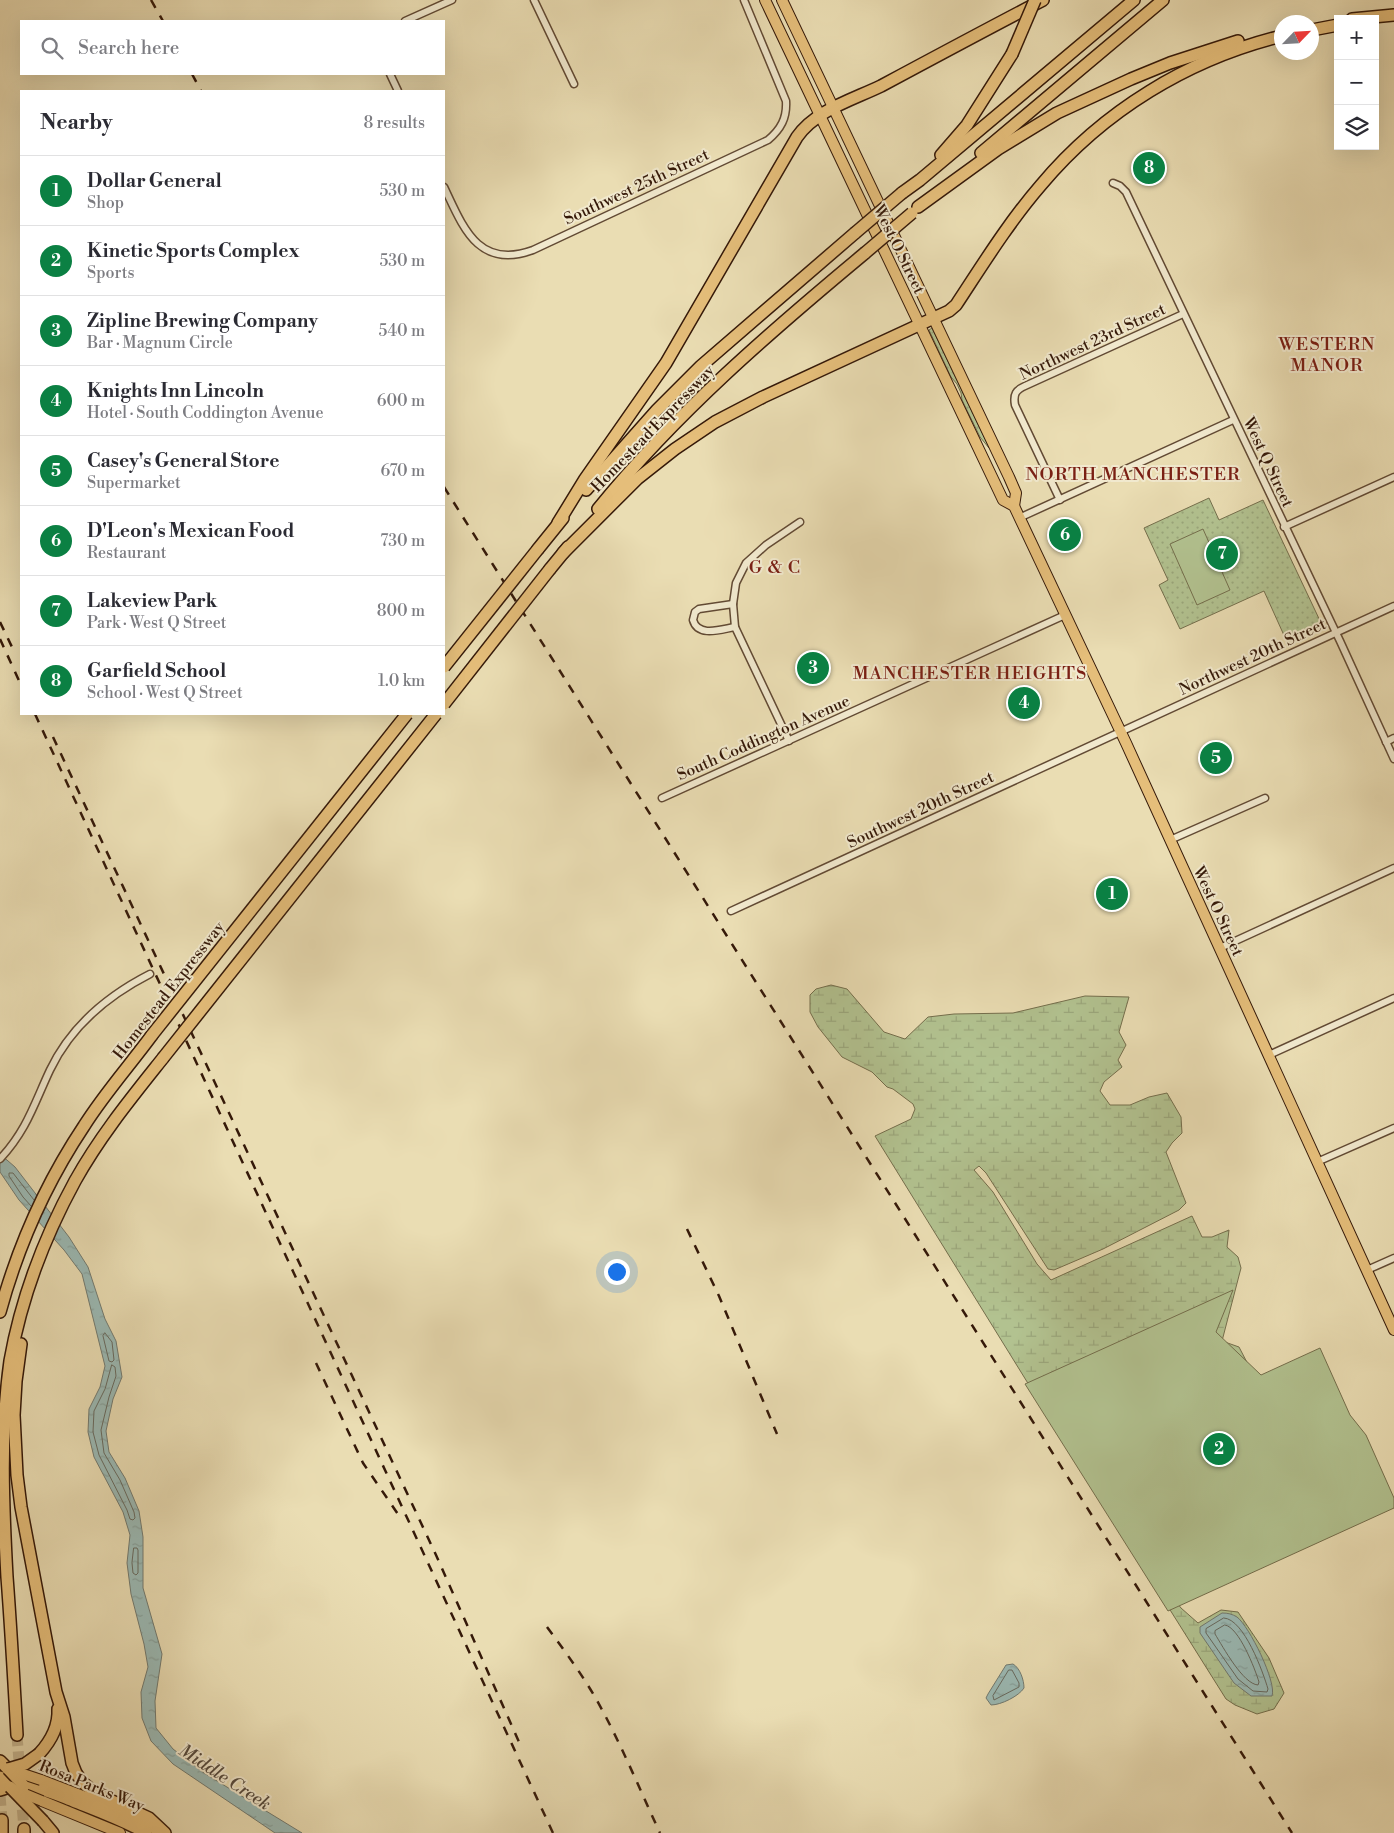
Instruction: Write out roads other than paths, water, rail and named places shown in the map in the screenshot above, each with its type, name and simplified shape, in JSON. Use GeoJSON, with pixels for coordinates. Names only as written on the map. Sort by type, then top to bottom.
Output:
{"type":"FeatureCollection","features":[{"type":"Feature","properties":{"kind":"highway"},"geometry":{"type":"LineString","coordinates":[[902,193],[946,150],[968,125],[1012,54],[1035,0]]}},
{"type":"Feature","properties":{"kind":"highway"},"geometry":{"type":"LineString","coordinates":[[558,524],[585,479],[666,363],[797,137],[810,122],[1043,0]]}},
{"type":"Feature","properties":{"kind":"highway"},"geometry":{"type":"LineString","coordinates":[[902,193],[920,180],[1134,0]]}},
{"type":"Feature","properties":{"kind":"highway"},"geometry":{"type":"LineString","coordinates":[[915,210],[1163,0]]}},
{"type":"Feature","properties":{"kind":"highway"},"geometry":{"type":"LineString","coordinates":[[1379,16],[1394,15]]}},
{"type":"Feature","properties":{"kind":"highway"},"geometry":{"type":"LineString","coordinates":[[1379,18],[1394,15]]}},
{"type":"Feature","properties":{"kind":"highway"},"geometry":{"type":"LineString","coordinates":[[1319,24],[1334,22]]}},
{"type":"Feature","properties":{"kind":"highway"},"geometry":{"type":"LineString","coordinates":[[1319,29],[1334,26]]}},
{"type":"Feature","properties":{"kind":"highway"},"geometry":{"type":"LineString","coordinates":[[915,210],[998,149],[1057,113],[1170,63],[1209,50],[1274,33]]}},
{"type":"Feature","properties":{"kind":"highway"},"geometry":{"type":"LineString","coordinates":[[563,553],[637,479],[675,449],[715,422],[763,397],[949,311],[956,305],[1021,210],[1041,185],[1074,150],[1106,122],[1139,98],[1181,73],[1237,49],[1274,38]]}},
{"type":"Feature","properties":{"kind":"highway","name":"Homestead Expressway"},"geometry":{"type":"LineString","coordinates":[[445,667],[558,524],[633,436],[701,366],[902,193]]}},
{"type":"Feature","properties":{"kind":"highway","name":"Homestead Expressway"},"geometry":{"type":"LineString","coordinates":[[445,703],[627,475],[699,399],[795,311],[915,210]]}},
{"type":"Feature","properties":{"kind":"highway","name":"Homestead Expressway"},"geometry":{"type":"LineString","coordinates":[[0,1312],[17,1256],[48,1186],[84,1125],[152,1035],[406,715]]}},
{"type":"Feature","properties":{"kind":"highway"},"geometry":{"type":"LineString","coordinates":[[17,1735],[4,1535],[2,1458],[6,1389],[10,1360],[20,1318],[54,1222],[76,1178],[108,1130],[435,715]]}},
{"type":"Feature","properties":{"kind":"highway"},"geometry":{"type":"LineString","coordinates":[[0,1285],[17,1256]]}},
{"type":"Feature","properties":{"kind":"highway"},"geometry":{"type":"LineString","coordinates":[[2,1769],[25,1764],[38,1754],[47,1744],[56,1726],[58,1712],[56,1692],[21,1507],[17,1467],[14,1415],[16,1381],[22,1342],[20,1318]]}},
{"type":"Feature","properties":{"kind":"highway"},"geometry":{"type":"LineString","coordinates":[[56,1692],[64,1717],[73,1767],[82,1782],[95,1793],[149,1818],[164,1833]]}},
{"type":"Feature","properties":{"kind":"highway"},"geometry":{"type":"LineString","coordinates":[[2,1769],[24,1786]]}},
{"type":"Feature","properties":{"kind":"highway"},"geometry":{"type":"LineString","coordinates":[[2,1769],[5,1789],[43,1821],[53,1833]]}},
{"type":"Feature","properties":{"kind":"highway"},"geometry":{"type":"LineString","coordinates":[[5,1789],[24,1786],[41,1790],[101,1812],[146,1833]]}},
{"type":"Feature","properties":{"kind":"highway"},"geometry":{"type":"LineString","coordinates":[[2,1820],[2,1833]]}},
{"type":"Feature","properties":{"kind":"main road","name":"West O Street"},"geometry":{"type":"LineString","coordinates":[[765,0],[1003,500],[1014,506]]}},
{"type":"Feature","properties":{"kind":"main road","name":"West O Street"},"geometry":{"type":"LineString","coordinates":[[782,0],[1016,493],[1014,506],[1019,518],[1120,731],[1394,1330]]}},
{"type":"Feature","properties":{"kind":"main road","name":"Rosa Parks Way"},"geometry":{"type":"LineString","coordinates":[[2,1769],[120,1833]]}},
{"type":"Feature","properties":{"kind":"main road","name":"Rosa Parks Way"},"geometry":{"type":"LineString","coordinates":[[5,1789],[41,1790],[119,1810],[164,1833]]}},
{"type":"Feature","properties":{"kind":"street"},"geometry":{"type":"LineString","coordinates":[[407,20],[452,0]]}},
{"type":"Feature","properties":{"kind":"street"},"geometry":{"type":"LineString","coordinates":[[534,0],[574,84]]}},
{"type":"Feature","properties":{"kind":"street","name":"Southwest 25th Street"},"geometry":{"type":"LineString","coordinates":[[445,189],[466,232],[474,241],[489,250],[509,255],[533,250],[768,140],[781,128],[784,120],[786,111],[783,92],[744,0]]}},
{"type":"Feature","properties":{"kind":"street"},"geometry":{"type":"LineString","coordinates":[[390,75],[398,90]]}},
{"type":"Feature","properties":{"kind":"street","name":"West Q Street"},"geometry":{"type":"LineString","coordinates":[[1113,183],[1120,186],[1126,192],[1394,759]]}},
{"type":"Feature","properties":{"kind":"street","name":"Northwest 23rd Street"},"geometry":{"type":"LineString","coordinates":[[1060,500],[1015,405],[1014,396],[1018,390],[1025,386],[1183,314]]}},
{"type":"Feature","properties":{"kind":"street"},"geometry":{"type":"LineString","coordinates":[[1019,518],[1234,420]]}},
{"type":"Feature","properties":{"kind":"street"},"geometry":{"type":"LineString","coordinates":[[1284,527],[1394,477]]}},
{"type":"Feature","properties":{"kind":"street"},"geometry":{"type":"LineString","coordinates":[[789,741],[735,626],[733,604],[736,583],[746,563],[768,542],[800,522]]}},
{"type":"Feature","properties":{"kind":"street"},"geometry":{"type":"LineString","coordinates":[[733,604],[699,609],[695,612],[693,620],[698,628],[705,631],[735,626]]}},
{"type":"Feature","properties":{"kind":"street","name":"Northwest 20th Street"},"geometry":{"type":"LineString","coordinates":[[1120,731],[1394,606]]}},
{"type":"Feature","properties":{"kind":"street","name":"South Coddington Avenue"},"geometry":{"type":"LineString","coordinates":[[662,798],[1065,615]]}},
{"type":"Feature","properties":{"kind":"street","name":"Southwest 20th Street"},"geometry":{"type":"LineString","coordinates":[[731,911],[1120,731]]}},
{"type":"Feature","properties":{"kind":"street"},"geometry":{"type":"LineString","coordinates":[[1386,742],[1394,738]]}},
{"type":"Feature","properties":{"kind":"street"},"geometry":{"type":"LineString","coordinates":[[1170,840],[1264,798]]}},
{"type":"Feature","properties":{"kind":"street"},"geometry":{"type":"LineString","coordinates":[[1220,948],[1394,868]]}},
{"type":"Feature","properties":{"kind":"street"},"geometry":{"type":"LineString","coordinates":[[0,1159],[10,1149],[26,1124],[50,1069],[72,1035],[100,1005],[131,984],[150,974]]}},
{"type":"Feature","properties":{"kind":"street"},"geometry":{"type":"LineString","coordinates":[[1269,1055],[1394,998]]}},
{"type":"Feature","properties":{"kind":"street"},"geometry":{"type":"LineString","coordinates":[[1318,1162],[1394,1128]]}},
{"type":"Feature","properties":{"kind":"street"},"geometry":{"type":"LineString","coordinates":[[1367,1270],[1394,1258]]}},
{"type":"Feature","properties":{"kind":"water"},"geometry":{"type":"Polygon","coordinates":[[[0,1154],[15,1167],[69,1237],[88,1267],[105,1319],[116,1341],[122,1377],[113,1399],[106,1431],[109,1452],[125,1478],[139,1511],[143,1537],[143,1588],[162,1654],[155,1701],[156,1728],[173,1749],[204,1773],[302,1833],[275,1833],[173,1764],[151,1741],[142,1718],[141,1692],[148,1667],[131,1594],[127,1563],[130,1535],[123,1512],[94,1457],[88,1432],[89,1409],[100,1387],[105,1366],[82,1274],[64,1250],[19,1200],[0,1172],[0,1154]]]}},
{"type":"Feature","properties":{"kind":"water"},"geometry":{"type":"Polygon","coordinates":[[[1222,1613],[1237,1617],[1255,1642],[1270,1679],[1272,1696],[1251,1696],[1234,1683],[1200,1633],[1200,1627],[1222,1613]]]}},
{"type":"Feature","properties":{"kind":"water"},"geometry":{"type":"Polygon","coordinates":[[[1013,1664],[1018,1668],[1024,1688],[1009,1700],[991,1705],[986,1698],[988,1694],[1006,1665],[1013,1664]]]}},
{"type":"Feature","properties":{"kind":"tunnel"},"geometry":{"type":"LineString","coordinates":[[17,1735],[20,1775]]}},
{"type":"Feature","properties":{"kind":"tunnel"},"geometry":{"type":"LineString","coordinates":[[21,1793],[24,1829]]}},
{"type":"Feature","properties":{"kind":"tunnel"},"geometry":{"type":"LineString","coordinates":[[0,1795],[2,1820]]}},
{"type":"Feature","properties":{"kind":"railway"},"geometry":{"type":"LineString","coordinates":[[151,0],[162,20]]}},
{"type":"Feature","properties":{"kind":"railway"},"geometry":{"type":"LineString","coordinates":[[193,75],[200,90]]}},
{"type":"Feature","properties":{"kind":"railway"},"geometry":{"type":"LineString","coordinates":[[445,489],[1292,1833]]}},
{"type":"Feature","properties":{"kind":"railway"},"geometry":{"type":"LineString","coordinates":[[0,622],[12,647]]}},
{"type":"Feature","properties":{"kind":"railway"},"geometry":{"type":"LineString","coordinates":[[0,639],[20,683]]}},
{"type":"Feature","properties":{"kind":"railway"},"geometry":{"type":"LineString","coordinates":[[35,715],[553,1833]]}},
{"type":"Feature","properties":{"kind":"railway"},"geometry":{"type":"LineString","coordinates":[[53,737],[436,1555],[519,1742]]}},
{"type":"Feature","properties":{"kind":"railway"},"geometry":{"type":"LineString","coordinates":[[687,1229],[719,1296],[777,1434]]}},
{"type":"Feature","properties":{"kind":"railway"},"geometry":{"type":"LineString","coordinates":[[316,1363],[363,1463],[402,1520]]}},
{"type":"Feature","properties":{"kind":"railway"},"geometry":{"type":"LineString","coordinates":[[547,1627],[595,1697],[660,1833]]}},
{"type":"Feature","properties":{"kind":"place","name":"Garfield School"},"geometry":{"type":"Point","coordinates":[1149,168]}},
{"type":"Feature","properties":{"kind":"place","name":"D'Leon's Mexican Food"},"geometry":{"type":"Point","coordinates":[1065,535]}},
{"type":"Feature","properties":{"kind":"place","name":"Lakeview Park"},"geometry":{"type":"Point","coordinates":[1222,554]}},
{"type":"Feature","properties":{"kind":"place","name":"Zipline Brewing Company"},"geometry":{"type":"Point","coordinates":[813,668]}},
{"type":"Feature","properties":{"kind":"place","name":"Knights Inn Lincoln"},"geometry":{"type":"Point","coordinates":[1024,703]}},
{"type":"Feature","properties":{"kind":"place","name":"Casey's General Store"},"geometry":{"type":"Point","coordinates":[1216,758]}},
{"type":"Feature","properties":{"kind":"place","name":"Dollar General"},"geometry":{"type":"Point","coordinates":[1112,894]}},
{"type":"Feature","properties":{"kind":"place","name":"Kinetic Sports Complex"},"geometry":{"type":"Point","coordinates":[1219,1449]}},
{"type":"Feature","properties":{"kind":"district","name":"WESTERN MANOR"},"geometry":{"type":"Point","coordinates":[1327,354]}},
{"type":"Feature","properties":{"kind":"district","name":"NORTH MANCHESTER"},"geometry":{"type":"Point","coordinates":[1133,474]}},
{"type":"Feature","properties":{"kind":"district","name":"G & C"},"geometry":{"type":"Point","coordinates":[775,567]}},
{"type":"Feature","properties":{"kind":"district","name":"MANCHESTER HEIGHTS"},"geometry":{"type":"Point","coordinates":[970,673]}},
{"type":"Feature","properties":{"kind":"water label","name":"Middle Creek"},"geometry":{"type":"Point","coordinates":[225,1777]}}]}
